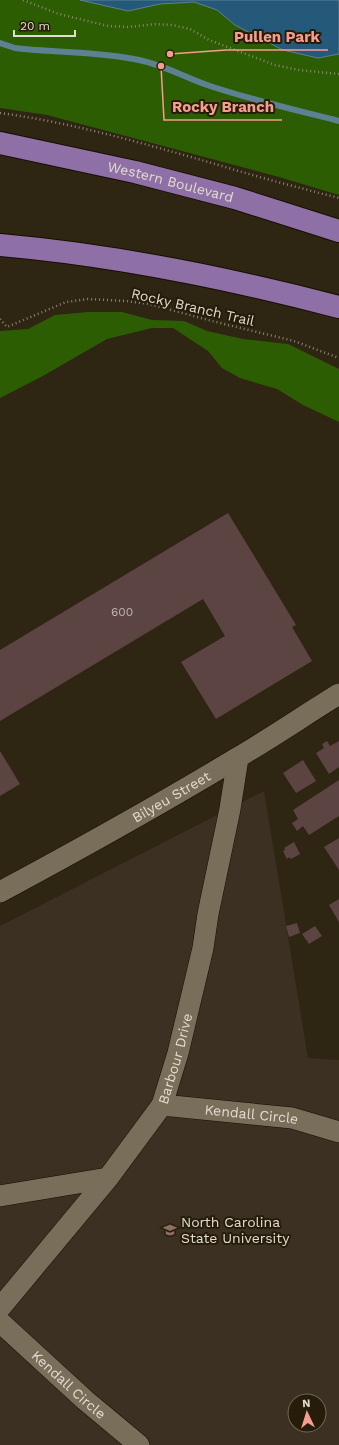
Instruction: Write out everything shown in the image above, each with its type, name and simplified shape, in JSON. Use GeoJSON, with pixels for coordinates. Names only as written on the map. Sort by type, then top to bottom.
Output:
{"type":"FeatureCollection","features":[{"type":"Feature","properties":{"kind":"main road","name":"Western Boulevard"},"geometry":{"type":"LineString","coordinates":[[0,143],[143,174],[235,198],[339,231]]}},
{"type":"Feature","properties":{"kind":"main road"},"geometry":{"type":"LineString","coordinates":[[0,245],[77,254],[176,270],[271,290],[339,307]]}},
{"type":"Feature","properties":{"kind":"street","name":"Bilyeu Street"},"geometry":{"type":"LineString","coordinates":[[0,892],[107,834],[238,758],[339,694]]}},
{"type":"Feature","properties":{"kind":"street","name":"Barbour Drive"},"geometry":{"type":"LineString","coordinates":[[0,1308],[108,1178],[162,1105],[178,1053],[203,948],[230,809],[238,758]]}},
{"type":"Feature","properties":{"kind":"street","name":"Kendall Circle"},"geometry":{"type":"LineString","coordinates":[[162,1105],[292,1118],[339,1132]]}},
{"type":"Feature","properties":{"kind":"street"},"geometry":{"type":"LineString","coordinates":[[0,1196],[108,1178]]}},
{"type":"Feature","properties":{"kind":"street","name":"Kendall Circle"},"geometry":{"type":"LineString","coordinates":[[0,1322],[85,1400],[139,1445]]}},
{"type":"Feature","properties":{"kind":"path"},"geometry":{"type":"LineString","coordinates":[[23,0],[59,14],[108,26],[128,27],[156,24],[172,25],[190,29],[209,40],[275,65],[299,70],[339,74]]}},
{"type":"Feature","properties":{"kind":"path"},"geometry":{"type":"LineString","coordinates":[[0,113],[89,130],[339,198]]}},
{"type":"Feature","properties":{"kind":"path","name":"Rocky Branch Trail"},"geometry":{"type":"LineString","coordinates":[[0,319],[7,327],[66,302],[88,299],[126,301],[148,304],[294,341],[339,358]]}},
{"type":"Feature","properties":{"kind":"shaded area","name":"North Carolina State University"},"geometry":{"type":"Polygon","coordinates":[[[264,791],[308,1058],[339,1060],[339,1445],[0,1445],[0,926],[264,791]]]}},
{"type":"Feature","properties":{"kind":"green space"},"geometry":{"type":"Polygon","coordinates":[[[0,0],[339,0],[339,195],[279,177],[47,115],[0,108],[0,0]]]}},
{"type":"Feature","properties":{"kind":"green space"},"geometry":{"type":"Polygon","coordinates":[[[88,312],[122,312],[152,320],[184,321],[207,331],[243,339],[288,344],[339,369],[339,422],[303,405],[277,389],[240,378],[222,368],[208,351],[173,328],[152,328],[107,339],[41,377],[0,398],[0,331],[28,329],[55,315],[88,312]]]}},
{"type":"Feature","properties":{"kind":"water"},"geometry":{"type":"Polygon","coordinates":[[[80,0],[339,0],[339,54],[318,58],[283,50],[235,25],[217,10],[194,2],[160,4],[128,11],[80,0]]]}},
{"type":"Feature","properties":{"kind":"building"},"geometry":{"type":"Polygon","coordinates":[[[228,513],[296,625],[292,627],[312,661],[216,719],[181,662],[225,636],[203,599],[0,721],[0,650],[228,513]]]}},
{"type":"Feature","properties":{"kind":"building"},"geometry":{"type":"Polygon","coordinates":[[[327,741],[330,746],[339,741],[339,767],[329,774],[316,753],[324,748],[322,744],[327,741]]]}},
{"type":"Feature","properties":{"kind":"building"},"geometry":{"type":"Polygon","coordinates":[[[0,751],[20,784],[0,796],[0,751]]]}},
{"type":"Feature","properties":{"kind":"building"},"geometry":{"type":"Polygon","coordinates":[[[303,760],[316,781],[296,793],[283,773],[303,760]]]}},
{"type":"Feature","properties":{"kind":"building"},"geometry":{"type":"Polygon","coordinates":[[[339,780],[339,816],[309,835],[303,826],[297,831],[292,823],[298,819],[293,810],[339,780]]]}},
{"type":"Feature","properties":{"kind":"building"},"geometry":{"type":"Polygon","coordinates":[[[339,838],[339,870],[324,847],[339,838]]]}},
{"type":"Feature","properties":{"kind":"building"},"geometry":{"type":"Polygon","coordinates":[[[294,842],[300,854],[291,859],[289,857],[287,859],[283,851],[285,850],[284,848],[294,842]]]}},
{"type":"Feature","properties":{"kind":"building"},"geometry":{"type":"Polygon","coordinates":[[[339,899],[339,922],[329,905],[339,899]]]}},
{"type":"Feature","properties":{"kind":"building"},"geometry":{"type":"Polygon","coordinates":[[[297,923],[300,933],[289,937],[286,926],[297,923]]]}},
{"type":"Feature","properties":{"kind":"building"},"geometry":{"type":"Polygon","coordinates":[[[315,926],[322,936],[309,944],[302,934],[315,926]]]}},
{"type":"Feature","properties":{"kind":"waterway"},"geometry":{"type":"LineString","coordinates":[[0,43],[15,48],[30,50],[108,55],[148,62],[201,83],[226,91],[274,105],[339,121]]}},
{"type":"Feature","properties":{"kind":"place","name":"Pullen Park"},"geometry":{"type":"Point","coordinates":[170,54]}},
{"type":"Feature","properties":{"kind":"place","name":"Rocky Branch"},"geometry":{"type":"Point","coordinates":[161,66]}},
{"type":"Feature","properties":{"kind":"place","name":"North Carolina State University"},"geometry":{"type":"Point","coordinates":[170,1230]}}]}
